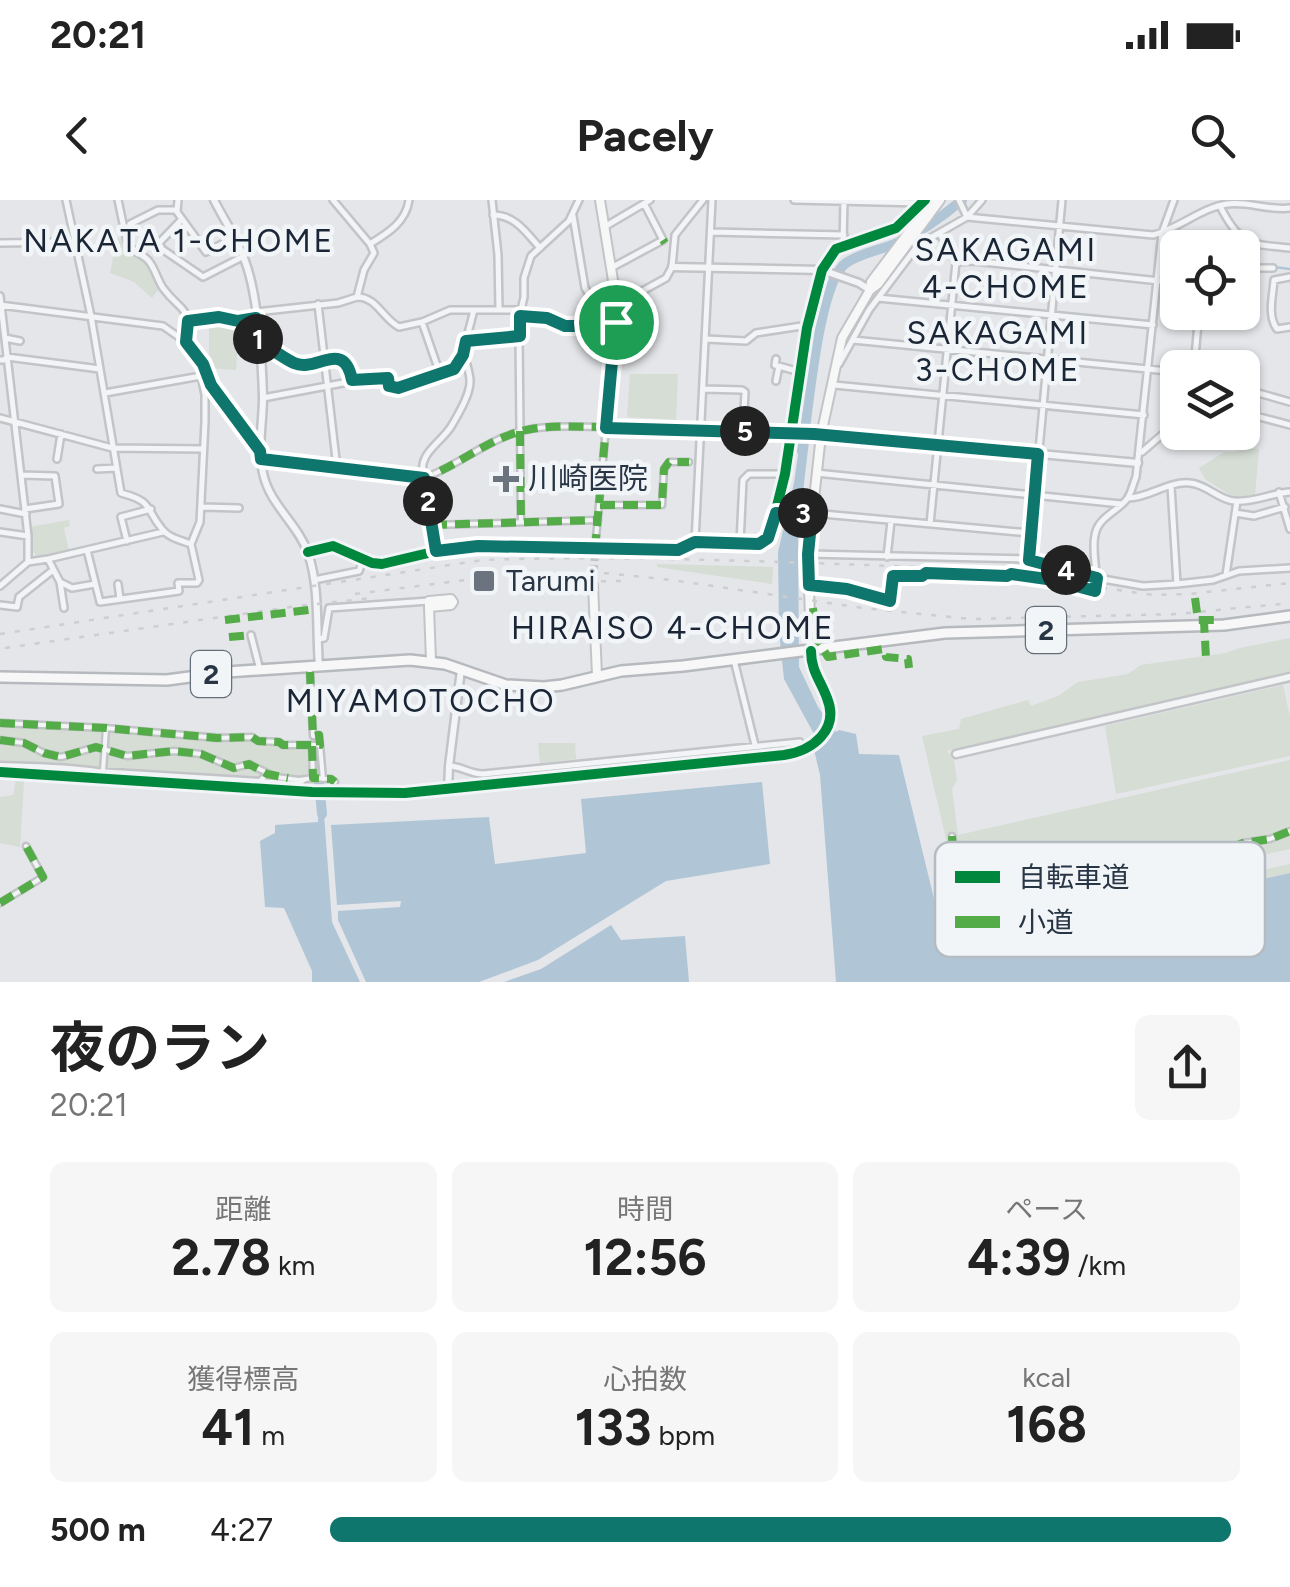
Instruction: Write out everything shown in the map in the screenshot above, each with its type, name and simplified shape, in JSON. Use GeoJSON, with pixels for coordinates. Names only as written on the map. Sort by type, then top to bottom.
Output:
{"type":"FeatureCollection","features":[{"type":"Feature","properties":{"kind":"highway","name":"2"},"geometry":{"type":"LineString","coordinates":[[0,677],[135,682],[404,660],[431,661],[524,688],[945,634],[1224,626],[1290,616]]}},
{"type":"Feature","properties":{"kind":"main road"},"geometry":{"type":"LineString","coordinates":[[600,200],[616,312]]}},
{"type":"Feature","properties":{"kind":"main road"},"geometry":{"type":"LineString","coordinates":[[806,652],[808,513],[816,473],[817,434],[842,338],[870,290],[937,200]]}},
{"type":"Feature","properties":{"kind":"main road"},"geometry":{"type":"LineString","coordinates":[[593,585],[597,676]]}},
{"type":"Feature","properties":{"kind":"main road"},"geometry":{"type":"LineString","coordinates":[[429,604],[431,661]]}},
{"type":"Feature","properties":{"kind":"street"},"geometry":{"type":"LineString","coordinates":[[66,200],[122,493],[143,500],[164,532],[190,544]]}},
{"type":"Feature","properties":{"kind":"street"},"geometry":{"type":"LineString","coordinates":[[178,200],[176,210],[206,252],[234,238]]}},
{"type":"Feature","properties":{"kind":"street"},"geometry":{"type":"LineString","coordinates":[[214,200],[250,275],[262,398],[260,455],[267,489],[308,552],[314,580],[314,736],[319,736],[320,745],[316,778]]}},
{"type":"Feature","properties":{"kind":"street"},"geometry":{"type":"LineString","coordinates":[[333,200],[374,253],[364,270],[357,297]]}},
{"type":"Feature","properties":{"kind":"street"},"geometry":{"type":"LineString","coordinates":[[370,244],[402,220],[409,200]]}},
{"type":"Feature","properties":{"kind":"street"},"geometry":{"type":"LineString","coordinates":[[492,200],[499,310]]}},
{"type":"Feature","properties":{"kind":"street"},"geometry":{"type":"LineString","coordinates":[[522,522],[520,336],[524,278],[531,256],[573,216],[580,200]]}},
{"type":"Feature","properties":{"kind":"street"},"geometry":{"type":"LineString","coordinates":[[188,321],[219,317],[238,321],[366,297],[398,327],[450,310],[499,310],[547,318],[565,326],[581,326],[616,312],[666,278],[672,267],[675,235],[703,200]]}},
{"type":"Feature","properties":{"kind":"street"},"geometry":{"type":"LineString","coordinates":[[695,542],[712,200]]}},
{"type":"Feature","properties":{"kind":"street"},"geometry":{"type":"LineString","coordinates":[[794,200],[923,202]]}},
{"type":"Feature","properties":{"kind":"street"},"geometry":{"type":"LineString","coordinates":[[959,200],[966,214]]}},
{"type":"Feature","properties":{"kind":"street"},"geometry":{"type":"LineString","coordinates":[[982,200],[940,234],[918,245],[869,310],[832,380],[1144,415]]}},
{"type":"Feature","properties":{"kind":"street"},"geometry":{"type":"LineString","coordinates":[[1029,560],[1062,200]]}},
{"type":"Feature","properties":{"kind":"street"},"geometry":{"type":"LineString","coordinates":[[1163,230],[1174,200]]}},
{"type":"Feature","properties":{"kind":"street"},"geometry":{"type":"LineString","coordinates":[[119,201],[129,246],[150,262],[163,288],[180,304],[188,321],[186,342]]}},
{"type":"Feature","properties":{"kind":"street"},"geometry":{"type":"LineString","coordinates":[[843,245],[844,201]]}},
{"type":"Feature","properties":{"kind":"street"},"geometry":{"type":"LineString","coordinates":[[308,552],[333,546],[372,563],[392,563],[436,551],[478,546],[595,551],[678,550],[695,542],[759,544],[768,538],[786,474],[808,324],[830,256],[843,245],[896,228],[923,202]]}},
{"type":"Feature","properties":{"kind":"street"},"geometry":{"type":"LineString","coordinates":[[604,227],[645,203],[663,240],[610,268]]}},
{"type":"Feature","properties":{"kind":"street"},"geometry":{"type":"LineString","coordinates":[[1167,230],[1220,206],[1290,208]]}},
{"type":"Feature","properties":{"kind":"street"},"geometry":{"type":"LineString","coordinates":[[1220,206],[1227,221],[1252,244],[1290,248]]}},
{"type":"Feature","properties":{"kind":"street"},"geometry":{"type":"LineString","coordinates":[[130,224],[158,210],[176,210]]}},
{"type":"Feature","properties":{"kind":"street"},"geometry":{"type":"LineString","coordinates":[[966,214],[1160,233]]}},
{"type":"Feature","properties":{"kind":"street"},"geometry":{"type":"LineString","coordinates":[[494,215],[506,215],[522,226],[540,248]]}},
{"type":"Feature","properties":{"kind":"street"},"geometry":{"type":"LineString","coordinates":[[573,216],[585,288],[594,302],[616,312]]}},
{"type":"Feature","properties":{"kind":"street"},"geometry":{"type":"LineString","coordinates":[[182,218],[159,243],[203,278],[244,256]]}},
{"type":"Feature","properties":{"kind":"street"},"geometry":{"type":"LineString","coordinates":[[711,232],[844,235]]}},
{"type":"Feature","properties":{"kind":"street"},"geometry":{"type":"LineString","coordinates":[[930,524],[956,262],[940,234]]}},
{"type":"Feature","properties":{"kind":"street"},"geometry":{"type":"LineString","coordinates":[[0,243],[76,242]]}},
{"type":"Feature","properties":{"kind":"street"},"geometry":{"type":"LineString","coordinates":[[809,585],[847,589],[890,601],[893,576],[1011,574],[1095,591],[1094,536],[1103,519],[1128,498],[1139,459],[1160,253]]}},
{"type":"Feature","properties":{"kind":"street"},"geometry":{"type":"LineString","coordinates":[[956,262],[1160,281]]}},
{"type":"Feature","properties":{"kind":"street"},"geometry":{"type":"LineString","coordinates":[[672,267],[824,270],[870,290]]}},
{"type":"Feature","properties":{"kind":"street"},"geometry":{"type":"LineString","coordinates":[[1260,268],[1273,268]]}},
{"type":"Feature","properties":{"kind":"street"},"geometry":{"type":"LineString","coordinates":[[1290,277],[1274,280],[1271,316],[1277,329],[1290,327]]}},
{"type":"Feature","properties":{"kind":"street"},"geometry":{"type":"LineString","coordinates":[[0,296],[4,359],[26,511],[28,562]]}},
{"type":"Feature","properties":{"kind":"street"},"geometry":{"type":"LineString","coordinates":[[878,298],[1153,325]]}},
{"type":"Feature","properties":{"kind":"street"},"geometry":{"type":"LineString","coordinates":[[318,304],[337,468]]}},
{"type":"Feature","properties":{"kind":"street"},"geometry":{"type":"LineString","coordinates":[[0,305],[163,326],[186,342],[197,356],[211,385],[260,455],[337,468],[424,478],[520,431],[560,427],[793,432],[1139,459],[1160,439]]}},
{"type":"Feature","properties":{"kind":"street"},"geometry":{"type":"LineString","coordinates":[[262,398],[352,380],[388,378],[389,386],[398,388],[454,369],[463,355],[474,310]]}},
{"type":"Feature","properties":{"kind":"street"},"geometry":{"type":"LineString","coordinates":[[595,551],[616,312]]}},
{"type":"Feature","properties":{"kind":"street"},"geometry":{"type":"LineString","coordinates":[[422,322],[440,374]]}},
{"type":"Feature","properties":{"kind":"street"},"geometry":{"type":"LineString","coordinates":[[706,339],[746,341],[756,333],[808,324]]}},
{"type":"Feature","properties":{"kind":"street"},"geometry":{"type":"LineString","coordinates":[[466,341],[520,336]]}},
{"type":"Feature","properties":{"kind":"street"},"geometry":{"type":"LineString","coordinates":[[5,338],[20,340]]}},
{"type":"Feature","properties":{"kind":"street"},"geometry":{"type":"LineString","coordinates":[[853,340],[1160,370]]}},
{"type":"Feature","properties":{"kind":"street"},"geometry":{"type":"LineString","coordinates":[[258,343],[296,364],[338,359],[345,362],[352,380]]}},
{"type":"Feature","properties":{"kind":"street"},"geometry":{"type":"LineString","coordinates":[[436,551],[421,471],[429,450],[448,431],[469,390],[463,355]]}},
{"type":"Feature","properties":{"kind":"street"},"geometry":{"type":"LineString","coordinates":[[87,550],[100,602],[179,591],[178,583],[199,580],[190,544],[200,522],[204,450],[205,394],[197,356]]}},
{"type":"Feature","properties":{"kind":"street"},"geometry":{"type":"LineString","coordinates":[[4,359],[100,369]]}},
{"type":"Feature","properties":{"kind":"street"},"geometry":{"type":"LineString","coordinates":[[776,381],[778,363],[800,372]]}},
{"type":"Feature","properties":{"kind":"street"},"geometry":{"type":"LineString","coordinates":[[104,393],[201,376]]}},
{"type":"Feature","properties":{"kind":"street"},"geometry":{"type":"LineString","coordinates":[[704,389],[745,392],[743,431]]}},
{"type":"Feature","properties":{"kind":"street"},"geometry":{"type":"LineString","coordinates":[[1290,402],[1255,392],[1256,416],[1290,425]]}},
{"type":"Feature","properties":{"kind":"street"},"geometry":{"type":"LineString","coordinates":[[1,420],[112,448],[204,450]]}},
{"type":"Feature","properties":{"kind":"street"},"geometry":{"type":"LineString","coordinates":[[58,459],[61,434]]}},
{"type":"Feature","properties":{"kind":"street"},"geometry":{"type":"LineString","coordinates":[[600,505],[662,504],[668,462],[689,462]]}},
{"type":"Feature","properties":{"kind":"street"},"geometry":{"type":"LineString","coordinates":[[97,469],[116,468]]}},
{"type":"Feature","properties":{"kind":"street"},"geometry":{"type":"LineString","coordinates":[[816,473],[1121,504]]}},
{"type":"Feature","properties":{"kind":"street"},"geometry":{"type":"LineString","coordinates":[[740,543],[743,480],[749,474],[786,474]]}},
{"type":"Feature","properties":{"kind":"street"},"geometry":{"type":"LineString","coordinates":[[0,509],[26,511],[59,504],[56,476],[22,475]]}},
{"type":"Feature","properties":{"kind":"street"},"geometry":{"type":"LineString","coordinates":[[1128,498],[1190,483],[1231,502],[1290,492]]}},
{"type":"Feature","properties":{"kind":"street"},"geometry":{"type":"LineString","coordinates":[[1171,486],[1177,584]]}},
{"type":"Feature","properties":{"kind":"street"},"geometry":{"type":"LineString","coordinates":[[1280,492],[1290,529]]}},
{"type":"Feature","properties":{"kind":"street"},"geometry":{"type":"LineString","coordinates":[[1226,574],[1237,501]]}},
{"type":"Feature","properties":{"kind":"street"},"geometry":{"type":"LineString","coordinates":[[200,507],[239,508]]}},
{"type":"Feature","properties":{"kind":"street"},"geometry":{"type":"LineString","coordinates":[[1235,513],[1254,516],[1284,507]]}},
{"type":"Feature","properties":{"kind":"street"},"geometry":{"type":"LineString","coordinates":[[127,541],[121,517],[151,509]]}},
{"type":"Feature","properties":{"kind":"street"},"geometry":{"type":"LineString","coordinates":[[776,513],[1030,533]]}},
{"type":"Feature","properties":{"kind":"street"},"geometry":{"type":"LineString","coordinates":[[432,525],[598,520]]}},
{"type":"Feature","properties":{"kind":"street"},"geometry":{"type":"LineString","coordinates":[[887,557],[892,521]]}},
{"type":"Feature","properties":{"kind":"street"},"geometry":{"type":"LineString","coordinates":[[0,532],[28,536]]}},
{"type":"Feature","properties":{"kind":"street"},"geometry":{"type":"LineString","coordinates":[[0,586],[28,562],[164,532]]}},
{"type":"Feature","properties":{"kind":"street"},"geometry":{"type":"LineString","coordinates":[[808,554],[1029,560],[1142,586],[1213,580],[1239,571],[1290,568]]}},
{"type":"Feature","properties":{"kind":"street"},"geometry":{"type":"LineString","coordinates":[[314,580],[358,571],[364,558]]}},
{"type":"Feature","properties":{"kind":"street"},"geometry":{"type":"LineString","coordinates":[[48,560],[60,582],[64,608]]}},
{"type":"Feature","properties":{"kind":"street"},"geometry":{"type":"LineString","coordinates":[[0,605],[17,607],[18,596],[53,570]]}},
{"type":"Feature","properties":{"kind":"street"},"geometry":{"type":"LineString","coordinates":[[60,582],[72,588],[96,584]]}},
{"type":"Feature","properties":{"kind":"street"},"geometry":{"type":"LineString","coordinates":[[118,584],[120,599]]}},
{"type":"Feature","properties":{"kind":"street"},"geometry":{"type":"LineString","coordinates":[[99,604],[101,613]]}},
{"type":"Feature","properties":{"kind":"street"},"geometry":{"type":"LineString","coordinates":[[317,639],[324,638],[329,608],[429,604]]}},
{"type":"Feature","properties":{"kind":"street"},"geometry":{"type":"LineString","coordinates":[[251,635],[260,670]]}},
{"type":"Feature","properties":{"kind":"street"},"geometry":{"type":"LineString","coordinates":[[0,769],[312,792],[404,793],[795,753],[820,741],[830,714],[830,703],[806,652]]}},
{"type":"Feature","properties":{"kind":"street"},"geometry":{"type":"LineString","coordinates":[[734,660],[755,746]]}},
{"type":"Feature","properties":{"kind":"street"},"geometry":{"type":"LineString","coordinates":[[448,790],[461,670]]}},
{"type":"Feature","properties":{"kind":"street"},"geometry":{"type":"LineString","coordinates":[[956,754],[1290,678]]}},
{"type":"Feature","properties":{"kind":"street"},"geometry":{"type":"LineString","coordinates":[[0,723],[252,737],[283,745],[320,745]]}},
{"type":"Feature","properties":{"kind":"street"},"geometry":{"type":"LineString","coordinates":[[103,771],[106,728]]}},
{"type":"Feature","properties":{"kind":"street"},"geometry":{"type":"LineString","coordinates":[[0,740],[24,743],[61,757],[96,747],[127,756],[201,754],[234,768]]}},
{"type":"Feature","properties":{"kind":"street"},"geometry":{"type":"LineString","coordinates":[[448,766],[482,774],[800,742]]}},
{"type":"Feature","properties":{"kind":"street"},"geometry":{"type":"LineString","coordinates":[[312,746],[316,778]]}},
{"type":"Feature","properties":{"kind":"street"},"geometry":{"type":"LineString","coordinates":[[0,769],[35,764],[300,784],[316,778]]}},
{"type":"Feature","properties":{"kind":"street"},"geometry":{"type":"LineString","coordinates":[[225,779],[234,768],[249,764],[267,774],[299,780],[331,778],[335,782]]}},
{"type":"Feature","properties":{"kind":"street"},"geometry":{"type":"LineString","coordinates":[[260,781],[267,774]]}},
{"type":"Feature","properties":{"kind":"street"},"geometry":{"type":"LineString","coordinates":[[1250,842],[1290,831]]}},
{"type":"Feature","properties":{"kind":"street"},"geometry":{"type":"LineString","coordinates":[[952,836],[953,842]]}},
{"type":"Feature","properties":{"kind":"street"},"geometry":{"type":"LineString","coordinates":[[0,903],[43,878],[26,846]]}},
{"type":"Feature","properties":{"kind":"shaded area"},"geometry":{"type":"Polygon","coordinates":[[[122,238],[153,271],[160,287],[152,298],[134,282],[110,273],[117,239],[122,238]]]}},
{"type":"Feature","properties":{"kind":"shaded area"},"geometry":{"type":"Polygon","coordinates":[[[209,320],[237,324],[243,350],[237,354],[236,370],[209,368],[209,320]]]}},
{"type":"Feature","properties":{"kind":"shaded area"},"geometry":{"type":"Polygon","coordinates":[[[630,374],[678,374],[676,420],[627,417],[630,374]]]}},
{"type":"Feature","properties":{"kind":"shaded area"},"geometry":{"type":"Polygon","coordinates":[[[1259,450],[1255,495],[1233,497],[1205,479],[1199,468],[1224,452],[1259,450]]]}},
{"type":"Feature","properties":{"kind":"shaded area"},"geometry":{"type":"Polygon","coordinates":[[[69,520],[70,526],[64,528],[69,552],[38,558],[32,550],[29,527],[69,520]]]}},
{"type":"Feature","properties":{"kind":"shaded area"},"geometry":{"type":"Polygon","coordinates":[[[657,567],[773,567],[772,584],[657,567]]]}},
{"type":"Feature","properties":{"kind":"shaded area"},"geometry":{"type":"Polygon","coordinates":[[[1290,638],[1290,674],[947,751],[954,761],[957,780],[952,789],[958,835],[1290,760],[1290,849],[1265,855],[1265,842],[947,842],[922,736],[959,729],[961,719],[1028,700],[1031,706],[1058,696],[1078,682],[1128,674],[1141,665],[1290,638]]]}},
{"type":"Feature","properties":{"kind":"shaded area"},"geometry":{"type":"Polygon","coordinates":[[[1283,685],[1290,717],[1290,756],[1116,794],[1105,726],[1283,685]]]}},
{"type":"Feature","properties":{"kind":"shaded area"},"geometry":{"type":"Polygon","coordinates":[[[0,718],[254,735],[284,739],[285,743],[313,743],[315,787],[0,767],[0,718]]]}},
{"type":"Feature","properties":{"kind":"shaded area"},"geometry":{"type":"Polygon","coordinates":[[[538,743],[575,743],[576,759],[540,763],[538,743]]]}},
{"type":"Feature","properties":{"kind":"shaded area"},"geometry":{"type":"Polygon","coordinates":[[[16,780],[24,781],[20,847],[0,843],[0,797],[13,795],[16,780]]]}},
{"type":"Feature","properties":{"kind":"shaded area"},"geometry":{"type":"Polygon","coordinates":[[[1290,864],[1290,873],[1265,879],[1265,870],[1290,864]]]}},
{"type":"Feature","properties":{"kind":"water"},"geometry":{"type":"Polygon","coordinates":[[[809,441],[798,535],[799,667],[818,707],[836,732],[856,734],[859,754],[899,755],[935,903],[935,957],[1265,957],[1265,879],[1290,873],[1290,982],[836,982],[820,775],[811,737],[814,734],[784,679],[779,632],[778,552],[800,442],[809,441]]]}},
{"type":"Feature","properties":{"kind":"water"},"geometry":{"type":"Polygon","coordinates":[[[762,782],[770,864],[666,881],[538,960],[479,982],[366,982],[338,920],[338,911],[400,907],[401,901],[337,905],[331,825],[489,817],[495,864],[586,853],[581,799],[762,782]]]}},
{"type":"Feature","properties":{"kind":"water"},"geometry":{"type":"Polygon","coordinates":[[[318,814],[324,814],[332,922],[360,982],[312,982],[312,971],[284,908],[265,907],[260,841],[275,833],[275,825],[318,822],[318,814]]]}},
{"type":"Feature","properties":{"kind":"water"},"geometry":{"type":"Polygon","coordinates":[[[611,925],[621,940],[685,936],[689,982],[504,982],[541,969],[611,925]]]}},
{"type":"Feature","properties":{"kind":"waterway"},"geometry":{"type":"LineString","coordinates":[[802,451],[821,321],[836,275],[846,263],[914,234],[962,200]]}},
{"type":"Feature","properties":{"kind":"waterway"},"geometry":{"type":"LineString","coordinates":[[1267,266],[1290,269]]}},
{"type":"Feature","properties":{"kind":"waterway"},"geometry":{"type":"LineString","coordinates":[[1054,310],[1058,277]]}},
{"type":"Feature","properties":{"kind":"waterway"},"geometry":{"type":"LineString","coordinates":[[316,749],[322,814]]}},
{"type":"Feature","properties":{"kind":"tunnel"},"geometry":{"type":"LineString","coordinates":[[593,585],[595,552]]}},
{"type":"Feature","properties":{"kind":"railway"},"geometry":{"type":"LineString","coordinates":[[0,634],[483,560],[675,559],[996,569],[1042,572],[1104,588],[1153,595],[1290,583]]}},
{"type":"Feature","properties":{"kind":"railway"},"geometry":{"type":"LineString","coordinates":[[355,594],[529,572]]}},
{"type":"Feature","properties":{"kind":"railway"},"geometry":{"type":"LineString","coordinates":[[604,573],[971,619],[1178,614],[1290,603]]}},
{"type":"Feature","properties":{"kind":"railway"},"geometry":{"type":"LineString","coordinates":[[511,583],[621,581]]}},
{"type":"Feature","properties":{"kind":"railway"},"geometry":{"type":"LineString","coordinates":[[5,648],[372,598]]}},
{"type":"Feature","properties":{"kind":"marked path"},"geometry":{"type":"LineString","coordinates":[[595,549],[617,305]]}},
{"type":"Feature","properties":{"kind":"marked path"},"geometry":{"type":"LineString","coordinates":[[437,551],[424,478],[528,429],[607,427]]}},
{"type":"Feature","properties":{"kind":"marked path"},"geometry":{"type":"LineString","coordinates":[[520,431],[521,522]]}},
{"type":"Feature","properties":{"kind":"marked path"},"geometry":{"type":"LineString","coordinates":[[600,505],[662,505],[664,469],[669,462],[689,462]]}},
{"type":"Feature","properties":{"kind":"marked path"},"geometry":{"type":"LineString","coordinates":[[432,525],[598,520]]}},
{"type":"Feature","properties":{"kind":"marked path"},"geometry":{"type":"LineString","coordinates":[[1195,598],[1198,620],[1214,620],[1204,622],[1206,658]]}},
{"type":"Feature","properties":{"kind":"marked path"},"geometry":{"type":"LineString","coordinates":[[813,608],[816,638],[828,657],[884,649],[886,657],[908,659],[909,668]]}},
{"type":"Feature","properties":{"kind":"marked path"},"geometry":{"type":"LineString","coordinates":[[225,620],[309,610]]}},
{"type":"Feature","properties":{"kind":"marked path"},"geometry":{"type":"LineString","coordinates":[[229,637],[251,635]]}},
{"type":"Feature","properties":{"kind":"marked path"},"geometry":{"type":"LineString","coordinates":[[0,723],[252,737],[283,745],[320,745],[319,735],[313,736],[310,672]]}},
{"type":"Feature","properties":{"kind":"marked path"},"geometry":{"type":"LineString","coordinates":[[0,740],[24,743],[61,757],[96,747],[127,756],[174,751],[201,754],[234,768],[249,764],[267,774],[288,778]]}},
{"type":"Feature","properties":{"kind":"marked path"},"geometry":{"type":"LineString","coordinates":[[312,746],[313,778],[335,782]]}},
{"type":"Feature","properties":{"kind":"marked path"},"geometry":{"type":"LineString","coordinates":[[1250,842],[1290,831]]}},
{"type":"Feature","properties":{"kind":"marked path"},"geometry":{"type":"LineString","coordinates":[[952,836],[952,842]]}},
{"type":"Feature","properties":{"kind":"marked path"},"geometry":{"type":"LineString","coordinates":[[0,903],[43,877],[26,846]]}},
{"type":"Feature","properties":{"kind":"cycle path"},"geometry":{"type":"LineString","coordinates":[[308,552],[333,546],[382,564],[478,546],[678,549],[695,542],[759,544],[769,538],[785,474],[807,328],[822,270],[836,249],[896,228],[925,200]]}},
{"type":"Feature","properties":{"kind":"cycle path"},"geometry":{"type":"LineString","coordinates":[[0,772],[312,792],[405,793],[784,755],[813,744],[830,720],[811,651]]}},
{"type":"Feature","properties":{"kind":"place","name":"川崎医院"},"geometry":{"type":"Point","coordinates":[506,479]}},
{"type":"Feature","properties":{"kind":"place","name":"Tarumi"},"geometry":{"type":"Point","coordinates":[484,581]}},
{"type":"Feature","properties":{"kind":"district","name":"NAKATA 1-CHOME"},"geometry":{"type":"Point","coordinates":[179,241]}},
{"type":"Feature","properties":{"kind":"district","name":"SAKAGAMI 4-CHOME"},"geometry":{"type":"Point","coordinates":[1006,268]}},
{"type":"Feature","properties":{"kind":"district","name":"SAKAGAMI 3-CHOME"},"geometry":{"type":"Point","coordinates":[998,352]}},
{"type":"Feature","properties":{"kind":"district","name":"HIRAISO 4-CHOME"},"geometry":{"type":"Point","coordinates":[673,628]}},
{"type":"Feature","properties":{"kind":"district","name":"MIYAMOTOCHO"},"geometry":{"type":"Point","coordinates":[421,701]}},
{"type":"Feature","properties":{"kind":"route"},"geometry":{"type":"LineString","coordinates":[[520,316],[547,318],[565,326],[616,317],[616,322],[606,428],[814,434],[1038,454],[1029,560],[1097,578],[1095,591],[1011,574],[893,576],[890,601],[847,589],[809,585],[812,514],[776,513],[768,538],[759,544],[695,542],[678,550],[478,546],[436,551],[424,478],[261,459],[260,451],[211,385],[203,364],[186,342],[188,321],[256,318],[258,343],[296,364],[338,359],[345,362],[352,380],[388,378],[389,386],[398,388],[454,369],[466,341],[520,336],[520,316]]}}]}
